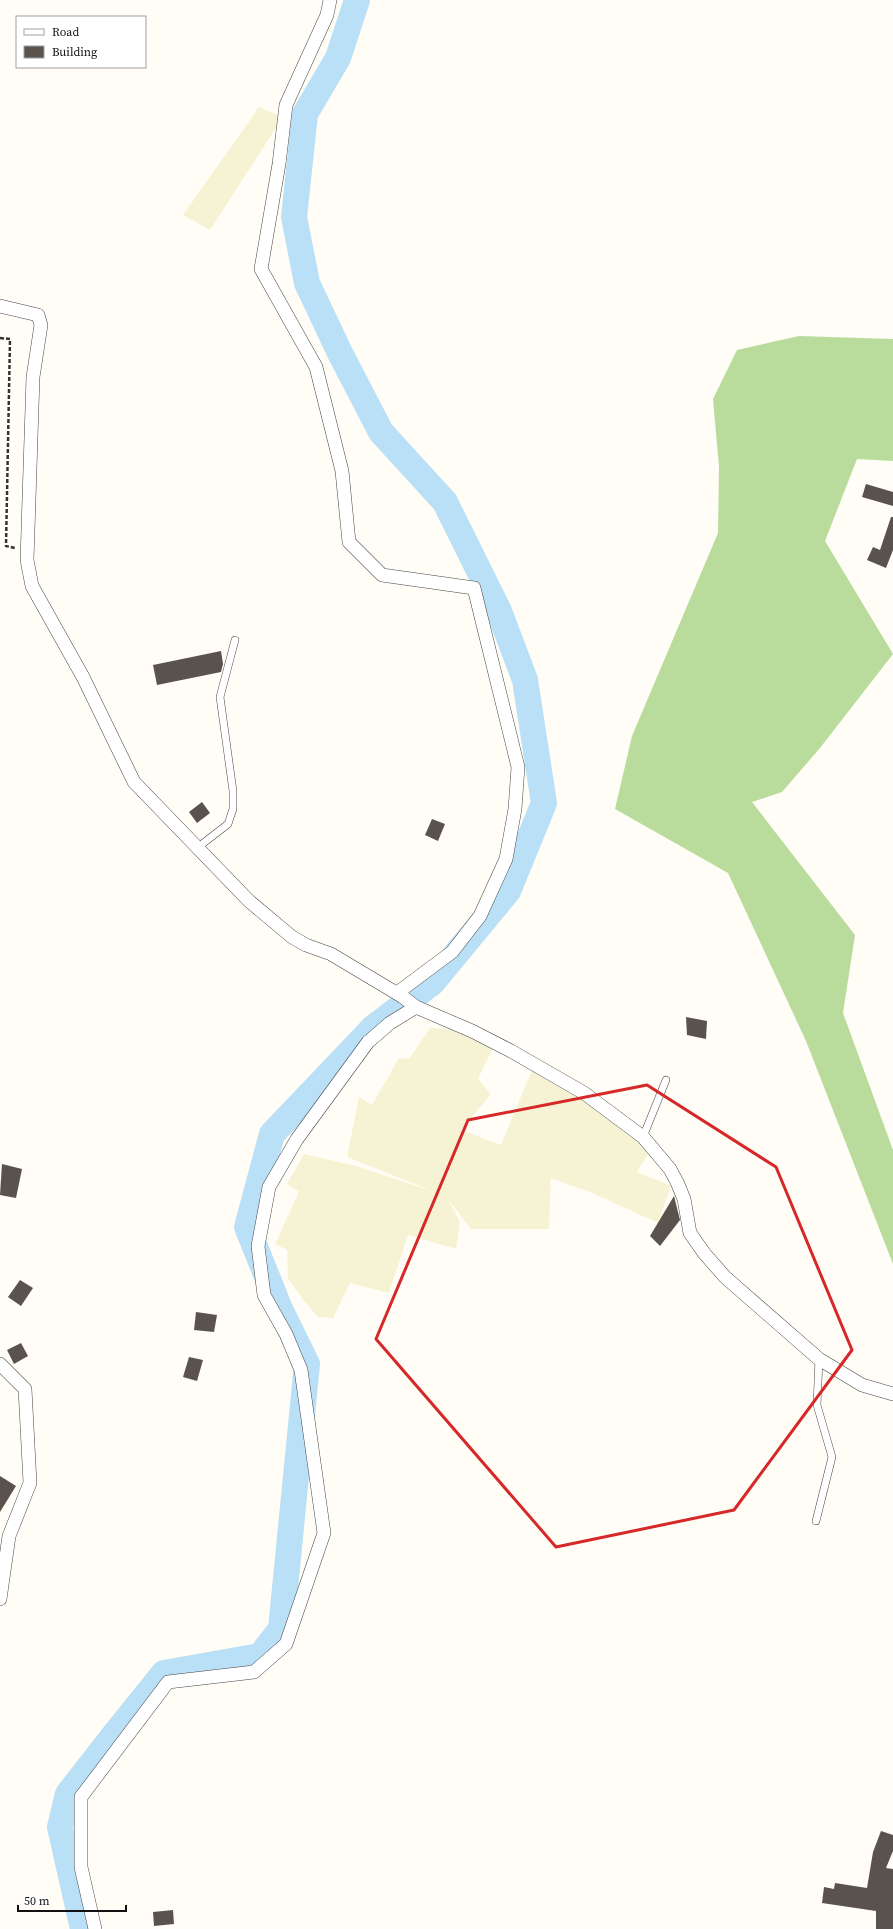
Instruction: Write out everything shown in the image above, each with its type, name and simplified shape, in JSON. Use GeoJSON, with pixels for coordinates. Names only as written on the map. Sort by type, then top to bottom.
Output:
{"type":"FeatureCollection","features":[{"type":"Feature","properties":{"kind":"street"},"geometry":{"type":"LineString","coordinates":[[95,1929],[81,1867],[81,1797],[168,1682],[254,1672],[286,1644],[324,1532],[301,1370],[286,1334],[264,1295],[258,1246],[269,1187],[297,1139],[368,1042],[390,1023],[407,1000],[452,952],[480,916],[506,859],[515,809],[518,767],[474,588],[382,575],[349,542],[342,471],[316,367],[261,269],[279,164],[286,105],[327,15],[330,0]]}},
{"type":"Feature","properties":{"kind":"street"},"geometry":{"type":"LineString","coordinates":[[0,306],[38,315],[41,325],[33,377],[27,560],[32,586],[84,677],[134,782],[249,901],[292,937],[306,945],[332,954],[407,1000],[472,1031],[571,1085],[643,1137],[670,1169],[677,1182],[684,1199],[690,1233],[704,1253],[730,1281],[819,1359],[862,1385],[893,1394]]}},
{"type":"Feature","properties":{"kind":"street"},"geometry":{"type":"LineString","coordinates":[[0,1364],[25,1389],[30,1483],[9,1536],[0,1600]]}},
{"type":"Feature","properties":{"kind":"lane"},"geometry":{"type":"LineString","coordinates":[[197,848],[228,824],[233,809],[233,791],[220,697],[235,640]]}},
{"type":"Feature","properties":{"kind":"lane"},"geometry":{"type":"LineString","coordinates":[[643,1137],[666,1080]]}},
{"type":"Feature","properties":{"kind":"lane"},"geometry":{"type":"LineString","coordinates":[[816,1521],[832,1457],[818,1405],[819,1359]]}},
{"type":"Feature","properties":{"kind":"path"},"geometry":{"type":"LineString","coordinates":[[0,338],[10,339],[6,546],[18,549]]}},
{"type":"Feature","properties":{"kind":"highlighted area"},"geometry":{"type":"Polygon","coordinates":[[[647,1085],[776,1167],[852,1350],[734,1510],[556,1547],[376,1339],[468,1120],[647,1085]]]}},
{"type":"Feature","properties":{"kind":"shaded area"},"geometry":{"type":"Polygon","coordinates":[[[259,107],[283,117],[210,230],[183,215],[259,107]]]}},
{"type":"Feature","properties":{"kind":"shaded area"},"geometry":{"type":"Polygon","coordinates":[[[430,1028],[458,1029],[495,1044],[478,1079],[491,1094],[461,1130],[501,1145],[532,1070],[615,1114],[657,1140],[637,1172],[671,1186],[658,1223],[590,1192],[551,1178],[549,1229],[471,1229],[448,1199],[460,1222],[456,1249],[408,1235],[389,1293],[350,1283],[333,1318],[318,1317],[304,1301],[288,1278],[287,1250],[275,1244],[299,1192],[287,1184],[304,1154],[356,1166],[435,1192],[347,1157],[359,1097],[372,1105],[399,1058],[409,1059],[430,1028]]]}},
{"type":"Feature","properties":{"kind":"green space"},"geometry":{"type":"Polygon","coordinates":[[[799,336],[893,339],[893,461],[857,459],[825,541],[893,654],[820,748],[782,792],[752,802],[855,935],[843,1013],[893,1150],[893,1264],[806,1041],[728,873],[615,809],[632,736],[718,533],[719,467],[713,399],[737,350],[799,336]]]}},
{"type":"Feature","properties":{"kind":"building"},"geometry":{"type":"Polygon","coordinates":[[[866,484],[893,492],[893,506],[862,497],[866,484]]]}},
{"type":"Feature","properties":{"kind":"building"},"geometry":{"type":"Polygon","coordinates":[[[891,517],[893,517],[893,550],[886,568],[867,560],[873,547],[880,550],[891,517]]]}},
{"type":"Feature","properties":{"kind":"building"},"geometry":{"type":"Polygon","coordinates":[[[221,651],[223,664],[221,672],[157,685],[153,665],[221,651]]]}},
{"type":"Feature","properties":{"kind":"building"},"geometry":{"type":"Polygon","coordinates":[[[202,802],[210,813],[197,823],[189,812],[202,802]]]}},
{"type":"Feature","properties":{"kind":"building"},"geometry":{"type":"Polygon","coordinates":[[[432,819],[445,824],[438,841],[425,835],[432,819]]]}},
{"type":"Feature","properties":{"kind":"building"},"geometry":{"type":"Polygon","coordinates":[[[686,1017],[707,1021],[706,1039],[687,1035],[686,1017]]]}},
{"type":"Feature","properties":{"kind":"building"},"geometry":{"type":"Polygon","coordinates":[[[2,1164],[22,1169],[16,1198],[0,1195],[2,1164]]]}},
{"type":"Feature","properties":{"kind":"building"},"geometry":{"type":"Polygon","coordinates":[[[674,1196],[680,1220],[660,1246],[650,1236],[674,1196]]]}},
{"type":"Feature","properties":{"kind":"building"},"geometry":{"type":"Polygon","coordinates":[[[20,1280],[33,1288],[21,1306],[8,1297],[20,1280]]]}},
{"type":"Feature","properties":{"kind":"building"},"geometry":{"type":"Polygon","coordinates":[[[196,1312],[217,1315],[214,1332],[194,1330],[196,1312]]]}},
{"type":"Feature","properties":{"kind":"building"},"geometry":{"type":"Polygon","coordinates":[[[21,1343],[28,1356],[14,1364],[7,1350],[21,1343]]]}},
{"type":"Feature","properties":{"kind":"building"},"geometry":{"type":"Polygon","coordinates":[[[189,1357],[203,1360],[197,1381],[183,1377],[189,1357]]]}},
{"type":"Feature","properties":{"kind":"building"},"geometry":{"type":"Polygon","coordinates":[[[0,1476],[16,1486],[0,1512],[0,1476]]]}},
{"type":"Feature","properties":{"kind":"building"},"geometry":{"type":"Polygon","coordinates":[[[881,1831],[893,1835],[893,1851],[886,1868],[893,1869],[893,1929],[876,1929],[876,1911],[822,1903],[824,1887],[834,1889],[835,1883],[867,1888],[873,1852],[881,1831]]]}},
{"type":"Feature","properties":{"kind":"building"},"geometry":{"type":"Polygon","coordinates":[[[173,1910],[174,1924],[154,1926],[153,1912],[173,1910]]]}},
{"type":"Feature","properties":{"kind":"waterway"},"geometry":{"type":"LineString","coordinates":[[83,1929],[60,1827],[68,1794],[164,1673],[260,1656],[281,1629],[307,1364],[280,1309],[247,1227],[272,1134],[374,1027],[432,983],[508,891],[544,803],[525,680],[499,611],[445,502],[381,432],[340,353],[307,283],[294,217],[305,114],[338,58],[357,0]]}}]}
